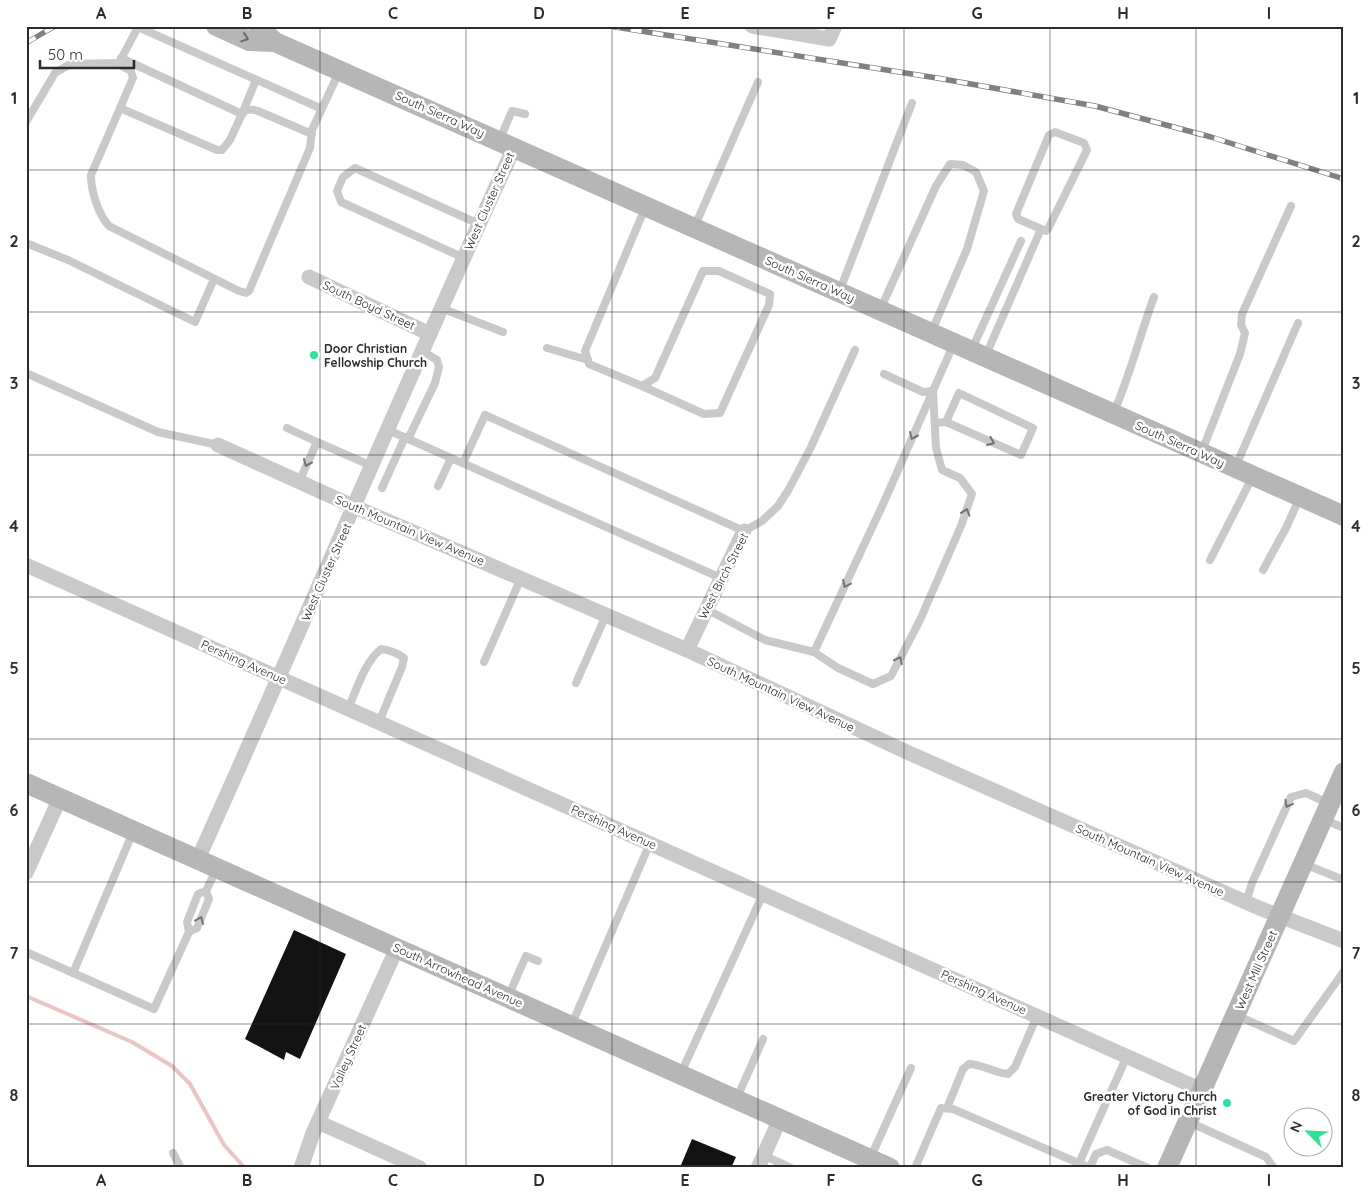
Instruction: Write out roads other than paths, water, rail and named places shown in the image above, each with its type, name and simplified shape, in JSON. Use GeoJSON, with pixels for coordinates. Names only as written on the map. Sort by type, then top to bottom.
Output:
{"type":"FeatureCollection","features":[{"type":"Feature","properties":{"kind":"main road"},"geometry":{"type":"LineString","coordinates":[[216,26],[249,41],[275,42]]}},
{"type":"Feature","properties":{"kind":"main road"},"geometry":{"type":"LineString","coordinates":[[258,26],[275,42]]}},
{"type":"Feature","properties":{"kind":"main road","name":"South Sierra Way"},"geometry":{"type":"LineString","coordinates":[[275,42],[1344,516]]}},
{"type":"Feature","properties":{"kind":"main road","name":"West Mill Street"},"geometry":{"type":"LineString","coordinates":[[1167,1168],[1344,773]]}},
{"type":"Feature","properties":{"kind":"main road","name":"South Arrowhead Avenue"},"geometry":{"type":"LineString","coordinates":[[26,783],[882,1165]]}},
{"type":"Feature","properties":{"kind":"street"},"geometry":{"type":"LineString","coordinates":[[752,26],[832,33]]}},
{"type":"Feature","properties":{"kind":"street","name":"West Cluster Street"},"geometry":{"type":"LineString","coordinates":[[198,859],[280,678],[479,224],[506,144]]}},
{"type":"Feature","properties":{"kind":"street","name":"South Boyd Street"},"geometry":{"type":"LineString","coordinates":[[309,277],[430,334]]}},
{"type":"Feature","properties":{"kind":"street","name":"South Mountain View Avenue"},"geometry":{"type":"LineString","coordinates":[[218,446],[687,650],[909,753],[1280,917],[1344,941]]}},
{"type":"Feature","properties":{"kind":"street","name":"West Birch Street"},"geometry":{"type":"LineString","coordinates":[[687,650],[744,531]]}},
{"type":"Feature","properties":{"kind":"street","name":"Pershing Avenue"},"geometry":{"type":"LineString","coordinates":[[26,565],[1202,1090]]}},
{"type":"Feature","properties":{"kind":"street"},"geometry":{"type":"LineString","coordinates":[[26,873],[60,798]]}},
{"type":"Feature","properties":{"kind":"street","name":"Valley Street"},"geometry":{"type":"LineString","coordinates":[[301,1168],[318,1122],[397,948]]}},
{"type":"Feature","properties":{"kind":"street"},"geometry":{"type":"LineString","coordinates":[[760,1161],[780,1119]]}},
{"type":"Feature","properties":{"kind":"street"},"geometry":{"type":"LineString","coordinates":[[318,1122],[420,1168]]}},
{"type":"Feature","properties":{"kind":"lane"},"geometry":{"type":"LineString","coordinates":[[322,109],[138,27],[120,61],[120,65],[131,71],[133,75],[91,175],[91,186],[104,221],[109,226],[246,294],[249,291],[310,148],[312,134],[340,70]]}},
{"type":"Feature","properties":{"kind":"lane"},"geometry":{"type":"LineString","coordinates":[[26,122],[55,73],[70,64],[120,61],[242,114]]}},
{"type":"Feature","properties":{"kind":"lane"},"geometry":{"type":"LineString","coordinates":[[120,108],[217,150],[222,150],[227,145],[256,80]]}},
{"type":"Feature","properties":{"kind":"lane"},"geometry":{"type":"LineString","coordinates":[[694,228],[758,82]]}},
{"type":"Feature","properties":{"kind":"lane"},"geometry":{"type":"LineString","coordinates":[[839,292],[912,103]]}},
{"type":"Feature","properties":{"kind":"lane"},"geometry":{"type":"LineString","coordinates":[[242,114],[250,108],[258,110],[312,134]]}},
{"type":"Feature","properties":{"kind":"lane"},"geometry":{"type":"LineString","coordinates":[[506,144],[512,111],[524,114]]}},
{"type":"Feature","properties":{"kind":"lane"},"geometry":{"type":"LineString","coordinates":[[1055,132],[1084,143],[1087,150],[1048,229],[1046,231],[1041,229],[1018,219],[1016,214],[1049,135],[1055,132]]}},
{"type":"Feature","properties":{"kind":"lane"},"geometry":{"type":"LineString","coordinates":[[880,310],[936,186],[950,164],[963,165],[976,172],[984,191],[967,249],[931,333]]}},
{"type":"Feature","properties":{"kind":"lane"},"geometry":{"type":"LineString","coordinates":[[464,258],[341,202],[338,191],[343,177],[355,168],[479,224]]}},
{"type":"Feature","properties":{"kind":"lane"},"geometry":{"type":"LineString","coordinates":[[642,386],[655,378],[703,271],[719,271],[770,294],[769,305],[720,413],[704,414],[589,364],[585,351],[646,206]]}},
{"type":"Feature","properties":{"kind":"lane"},"geometry":{"type":"LineString","coordinates":[[1201,453],[1240,354],[1245,333],[1241,325],[1242,314],[1291,206]]}},
{"type":"Feature","properties":{"kind":"lane"},"geometry":{"type":"LineString","coordinates":[[814,652],[933,391],[970,350],[1041,229]]}},
{"type":"Feature","properties":{"kind":"lane"},"geometry":{"type":"LineString","coordinates":[[970,350],[1021,241]]}},
{"type":"Feature","properties":{"kind":"lane"},"geometry":{"type":"LineString","coordinates":[[26,242],[68,260],[195,322],[214,279]]}},
{"type":"Feature","properties":{"kind":"lane"},"geometry":{"type":"LineString","coordinates":[[1114,414],[1154,297]]}},
{"type":"Feature","properties":{"kind":"lane"},"geometry":{"type":"LineString","coordinates":[[441,308],[503,332]]}},
{"type":"Feature","properties":{"kind":"lane"},"geometry":{"type":"LineString","coordinates":[[1210,560],[1298,323]]}},
{"type":"Feature","properties":{"kind":"lane"},"geometry":{"type":"LineString","coordinates":[[547,348],[588,360]]}},
{"type":"Feature","properties":{"kind":"lane","name":"West Birch Street"},"geometry":{"type":"LineString","coordinates":[[744,531],[762,521],[778,506],[789,489],[811,447],[855,350]]}},
{"type":"Feature","properties":{"kind":"lane"},"geometry":{"type":"LineString","coordinates":[[382,488],[435,383],[439,367],[437,360],[422,351]]}},
{"type":"Feature","properties":{"kind":"lane"},"geometry":{"type":"LineString","coordinates":[[26,373],[158,432],[218,446]]}},
{"type":"Feature","properties":{"kind":"lane"},"geometry":{"type":"LineString","coordinates":[[884,374],[923,392],[933,391]]}},
{"type":"Feature","properties":{"kind":"lane"},"geometry":{"type":"LineString","coordinates":[[706,609],[765,640],[814,652],[838,668],[873,684],[891,676],[920,620],[961,526],[972,494],[960,478],[942,470],[936,448],[933,391]]}},
{"type":"Feature","properties":{"kind":"lane"},"geometry":{"type":"LineString","coordinates":[[936,423],[946,422],[1021,455],[1033,428],[959,393],[946,422]]}},
{"type":"Feature","properties":{"kind":"lane"},"geometry":{"type":"LineString","coordinates":[[463,463],[485,415],[744,531]]}},
{"type":"Feature","properties":{"kind":"lane"},"geometry":{"type":"LineString","coordinates":[[287,428],[372,466]]}},
{"type":"Feature","properties":{"kind":"lane"},"geometry":{"type":"LineString","coordinates":[[388,430],[721,578]]}},
{"type":"Feature","properties":{"kind":"lane"},"geometry":{"type":"LineString","coordinates":[[299,482],[317,442]]}},
{"type":"Feature","properties":{"kind":"lane"},"geometry":{"type":"LineString","coordinates":[[438,486],[451,458]]}},
{"type":"Feature","properties":{"kind":"lane"},"geometry":{"type":"LineString","coordinates":[[1263,570],[1286,528],[1300,497]]}},
{"type":"Feature","properties":{"kind":"lane"},"geometry":{"type":"LineString","coordinates":[[484,662],[521,578]]}},
{"type":"Feature","properties":{"kind":"lane"},"geometry":{"type":"LineString","coordinates":[[576,683],[606,615]]}},
{"type":"Feature","properties":{"kind":"lane"},"geometry":{"type":"LineString","coordinates":[[348,708],[367,666],[375,654],[381,649],[398,653],[404,658],[402,667],[379,722]]}},
{"type":"Feature","properties":{"kind":"lane"},"geometry":{"type":"LineString","coordinates":[[1246,902],[1256,874],[1291,796],[1306,793],[1344,828]]}},
{"type":"Feature","properties":{"kind":"lane"},"geometry":{"type":"LineString","coordinates":[[73,972],[134,830]]}},
{"type":"Feature","properties":{"kind":"lane"},"geometry":{"type":"LineString","coordinates":[[571,1026],[650,843]]}},
{"type":"Feature","properties":{"kind":"lane"},"geometry":{"type":"LineString","coordinates":[[1304,863],[1344,880]]}},
{"type":"Feature","properties":{"kind":"lane"},"geometry":{"type":"LineString","coordinates":[[189,932],[198,928],[209,899],[206,891],[216,867]]}},
{"type":"Feature","properties":{"kind":"lane"},"geometry":{"type":"LineString","coordinates":[[26,952],[154,1009],[189,932],[186,922],[198,894],[206,891]]}},
{"type":"Feature","properties":{"kind":"lane"},"geometry":{"type":"LineString","coordinates":[[680,1075],[763,894]]}},
{"type":"Feature","properties":{"kind":"lane"},"geometry":{"type":"LineString","coordinates":[[508,998],[526,956],[538,961]]}},
{"type":"Feature","properties":{"kind":"lane"},"geometry":{"type":"LineString","coordinates":[[1236,1014],[1294,1041],[1344,971]]}},
{"type":"Feature","properties":{"kind":"lane"},"geometry":{"type":"LineString","coordinates":[[947,1108],[963,1069],[969,1064],[978,1065],[1000,1074],[1008,1074],[1015,1066],[1037,1016]]}},
{"type":"Feature","properties":{"kind":"lane"},"geometry":{"type":"LineString","coordinates":[[737,1100],[763,1039]]}},
{"type":"Feature","properties":{"kind":"lane"},"geometry":{"type":"LineString","coordinates":[[1079,1163],[1127,1056]]}},
{"type":"Feature","properties":{"kind":"lane"},"geometry":{"type":"LineString","coordinates":[[882,1165],[911,1068]]}},
{"type":"Feature","properties":{"kind":"lane"},"geometry":{"type":"LineString","coordinates":[[914,1168],[941,1108],[953,1109],[1090,1168],[1096,1154],[1107,1150],[1148,1168]]}},
{"type":"Feature","properties":{"kind":"lane"},"geometry":{"type":"LineString","coordinates":[[1188,1122],[1266,1157],[1274,1168]]}},
{"type":"Feature","properties":{"kind":"lane"},"geometry":{"type":"LineString","coordinates":[[173,1153],[181,1168]]}},
{"type":"Feature","properties":{"kind":"lane"},"geometry":{"type":"LineString","coordinates":[[760,1161],[791,1168]]}},
{"type":"Feature","properties":{"kind":"waterway"},"geometry":{"type":"LineString","coordinates":[[26,996],[132,1042],[172,1066],[190,1084],[224,1145],[245,1168]]}},
{"type":"Feature","properties":{"kind":"railway"},"geometry":{"type":"LineString","coordinates":[[26,43],[55,26]]}},
{"type":"Feature","properties":{"kind":"railway"},"geometry":{"type":"LineString","coordinates":[[609,26],[937,78],[1095,106],[1211,137],[1344,179]]}},
{"type":"Feature","properties":{"kind":"place","name":"Door Christian Fellowship Church"},"geometry":{"type":"Point","coordinates":[314,355]}},
{"type":"Feature","properties":{"kind":"place","name":"Greater Victory Church of God in Christ"},"geometry":{"type":"Point","coordinates":[1227,1103]}}]}
